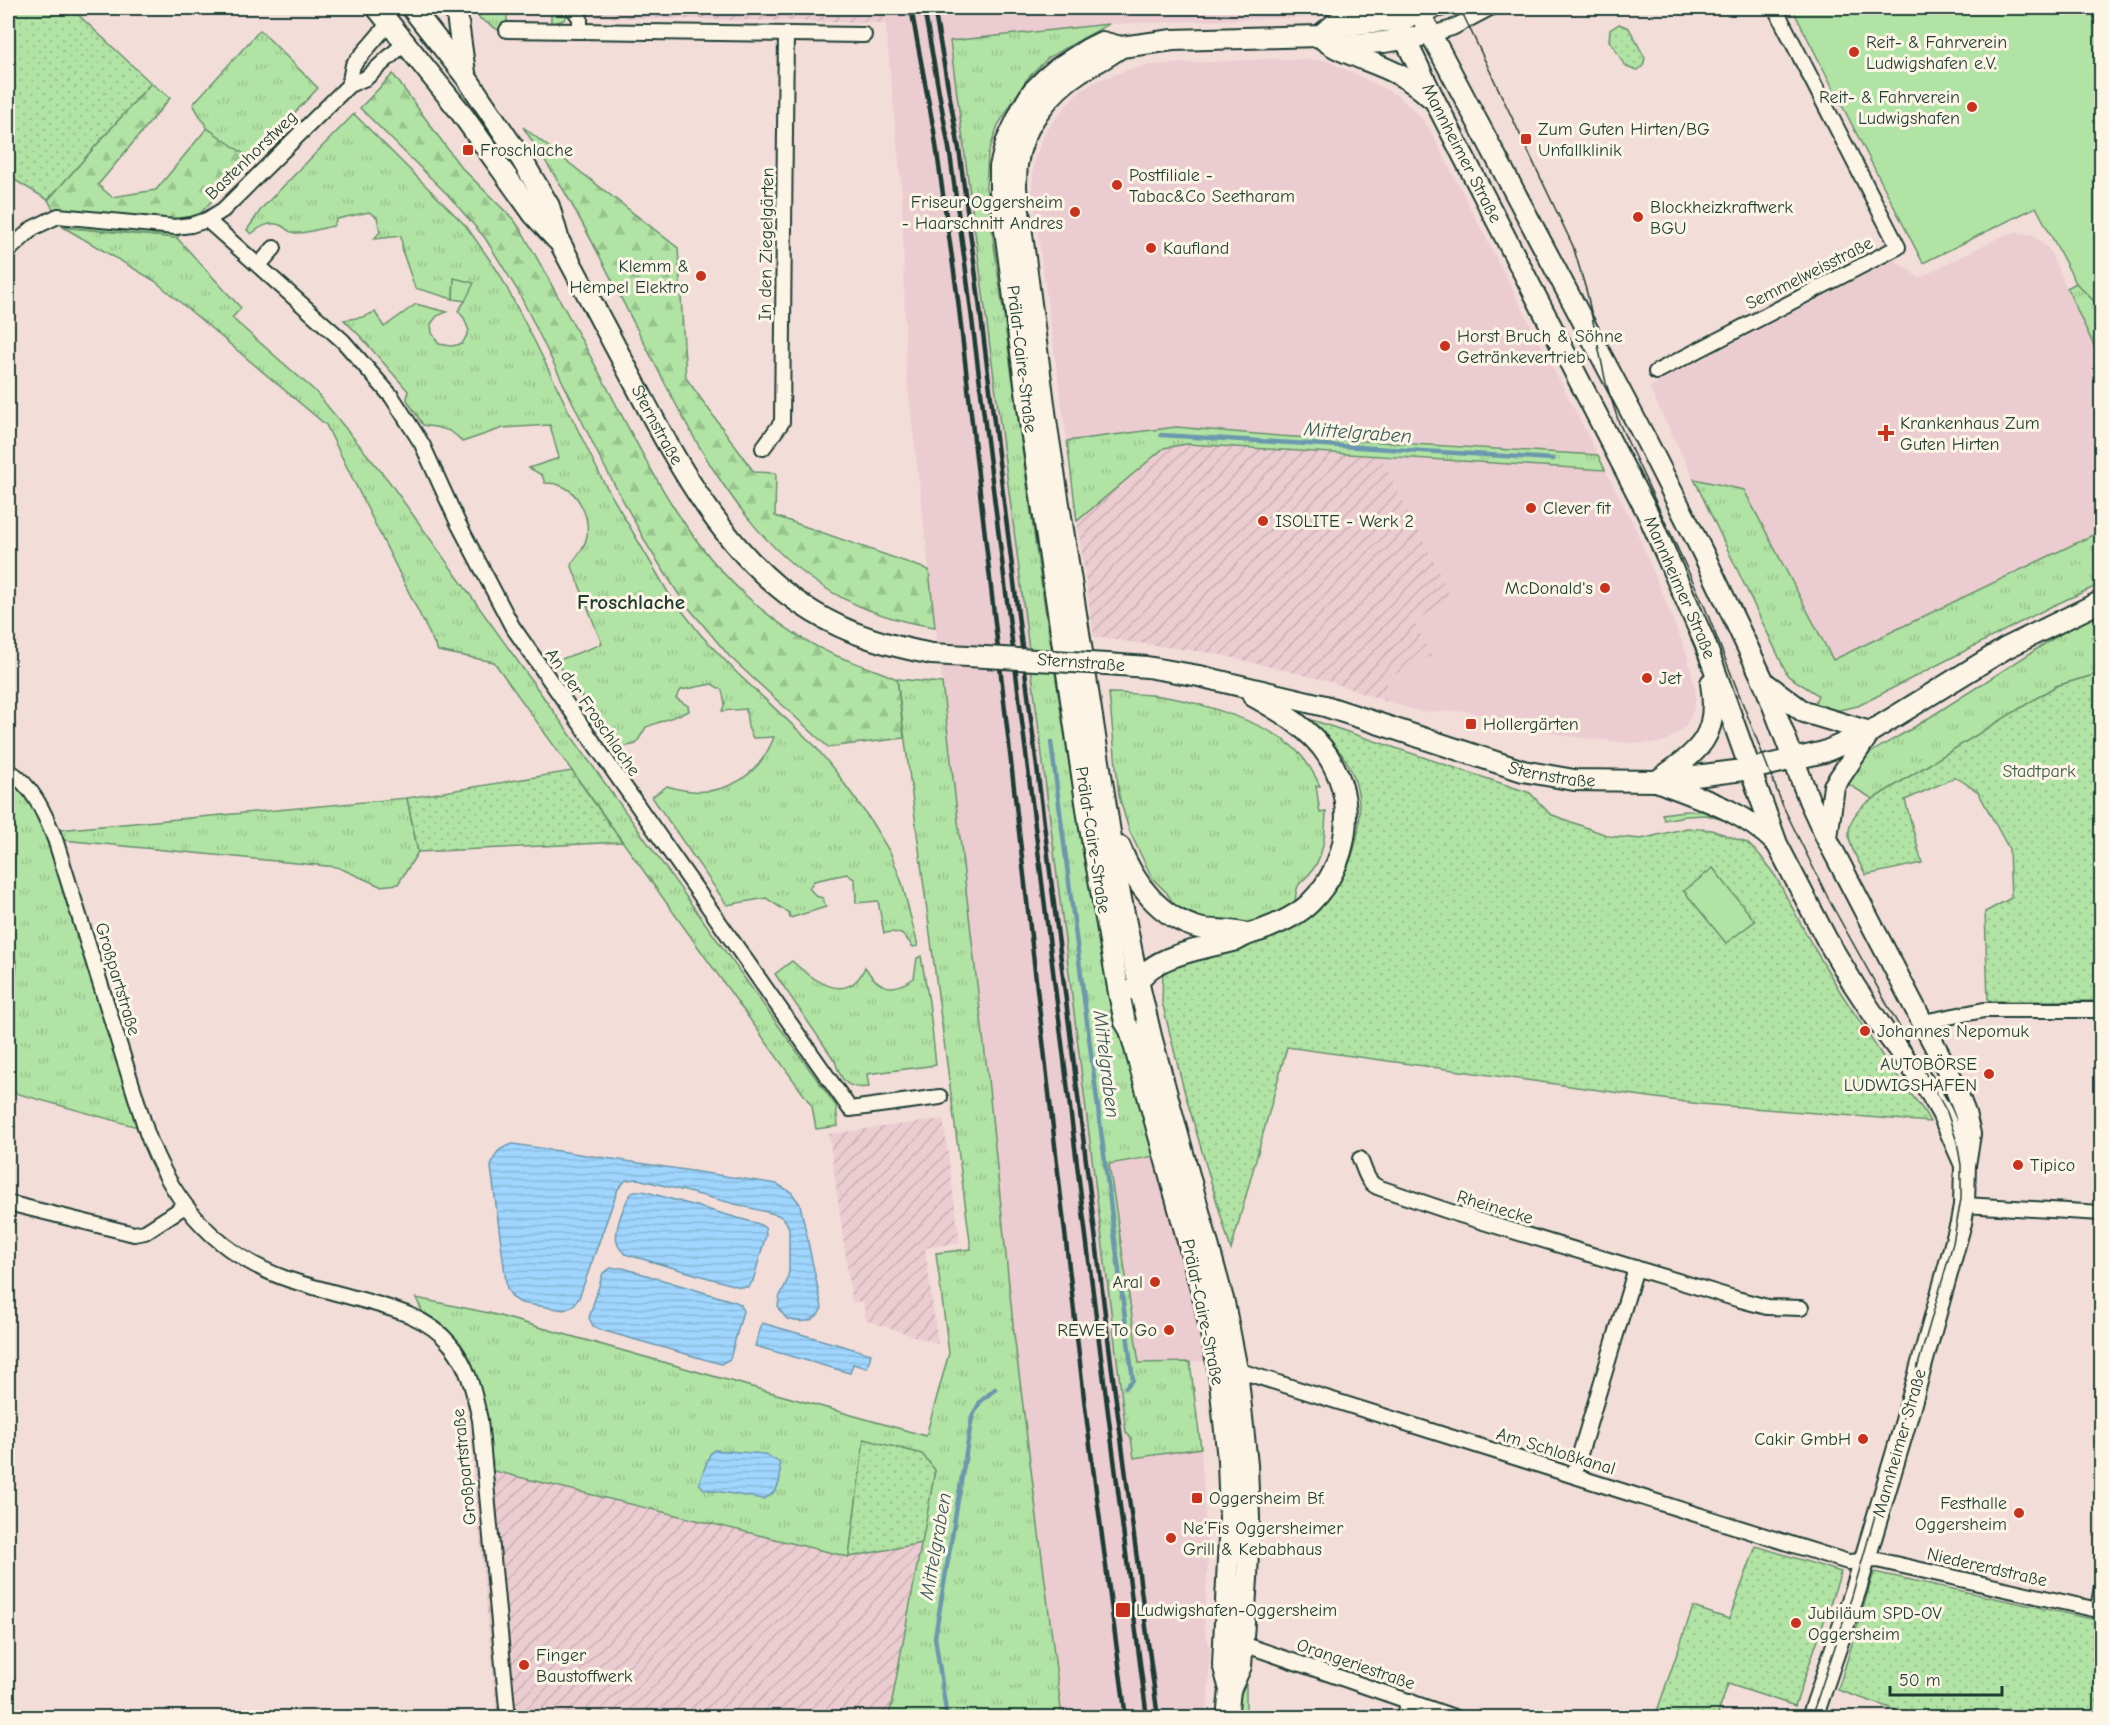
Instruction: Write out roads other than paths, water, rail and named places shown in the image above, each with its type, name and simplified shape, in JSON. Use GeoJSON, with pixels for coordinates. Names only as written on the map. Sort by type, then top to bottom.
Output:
{"type":"FeatureCollection","features":[{"type":"Feature","properties":{"kind":"street","name":"Sternstraße"},"geometry":{"type":"LineString","coordinates":[[377,8],[395,15],[406,42],[459,110],[534,215],[559,242]]}},
{"type":"Feature","properties":{"kind":"street"},"geometry":{"type":"LineString","coordinates":[[456,8],[466,77]]}},
{"type":"Feature","properties":{"kind":"street"},"geometry":{"type":"LineString","coordinates":[[573,8],[580,18],[580,30]]}},
{"type":"Feature","properties":{"kind":"street"},"geometry":{"type":"LineString","coordinates":[[1356,8],[1327,35],[1418,85],[1435,101]]}},
{"type":"Feature","properties":{"kind":"street"},"geometry":{"type":"LineString","coordinates":[[1419,11],[1443,8]]}},
{"type":"Feature","properties":{"kind":"street"},"geometry":{"type":"LineString","coordinates":[[1432,34],[1452,28],[1490,8]]}},
{"type":"Feature","properties":{"kind":"street","name":"Semmelweisstraße"},"geometry":{"type":"LineString","coordinates":[[1656,372],[1898,247],[1775,8]]}},
{"type":"Feature","properties":{"kind":"street","name":"Prälat-Caire-Straße"},"geometry":{"type":"LineString","coordinates":[[1327,35],[1393,14],[1419,11]]}},
{"type":"Feature","properties":{"kind":"street","name":"Mannheimer Straße"},"geometry":{"type":"LineString","coordinates":[[1419,11],[1648,444],[1703,554],[1764,682],[1827,839],[1951,1077],[1965,1113],[1970,1134],[1965,1165],[1964,1205],[1951,1262],[1864,1561],[1812,1718]]}},
{"type":"Feature","properties":{"kind":"street","name":"Sternstraße"},"geometry":{"type":"LineString","coordinates":[[423,12],[504,131],[549,206],[559,242],[665,440],[701,500],[736,545],[780,589],[812,612],[846,630],[891,646],[932,654],[1147,667],[1325,706],[1523,771],[1575,780],[1656,781],[1751,769],[1821,753],[1870,732],[2006,648],[2102,601]]}},
{"type":"Feature","properties":{"kind":"street"},"geometry":{"type":"LineString","coordinates":[[406,42],[423,12]]}},
{"type":"Feature","properties":{"kind":"street","name":"Mannheimer Straße"},"geometry":{"type":"LineString","coordinates":[[1393,14],[1435,101],[1648,514],[1705,643],[1777,844],[1827,940],[1854,985],[1885,1032],[1929,1090],[1965,1165]]}},
{"type":"Feature","properties":{"kind":"street","name":"Bastenhorstweg"},"geometry":{"type":"LineString","coordinates":[[349,86],[353,65],[395,15]]}},
{"type":"Feature","properties":{"kind":"street"},"geometry":{"type":"LineString","coordinates":[[507,30],[864,35]]}},
{"type":"Feature","properties":{"kind":"street","name":"In den Ziegelgärten"},"geometry":{"type":"LineString","coordinates":[[763,448],[782,422],[786,34]]}},
{"type":"Feature","properties":{"kind":"street","name":"Prälat-Caire-Straße"},"geometry":{"type":"LineString","coordinates":[[1227,1718],[1230,1690],[1241,1666],[1233,1643],[1247,1579],[1249,1518],[1246,1454],[1228,1371],[1224,1304],[1191,1217],[1130,1030],[1125,1022],[1121,1003],[1090,833],[1060,570],[1000,190],[1000,167],[1012,126],[1032,92],[1058,68],[1102,42],[1121,47],[1173,40],[1327,35],[1405,40],[1432,34]]}},
{"type":"Feature","properties":{"kind":"street","name":"Bastenhorstweg"},"geometry":{"type":"LineString","coordinates":[[8,251],[33,228],[58,216],[175,227],[207,220],[238,197],[349,86],[366,78],[406,42]]}},
{"type":"Feature","properties":{"kind":"street","name":"An der Froschlache"},"geometry":{"type":"LineString","coordinates":[[207,220],[343,341],[392,397],[422,444],[458,523],[512,626],[850,1109],[940,1097]]}},
{"type":"Feature","properties":{"kind":"street"},"geometry":{"type":"LineString","coordinates":[[259,265],[274,248]]}},
{"type":"Feature","properties":{"kind":"street","name":"Prälat-Caire-Straße"},"geometry":{"type":"LineString","coordinates":[[1060,570],[1109,819],[1118,884],[1191,1217]]}},
{"type":"Feature","properties":{"kind":"street"},"geometry":{"type":"LineString","coordinates":[[1656,781],[1700,747],[1711,728],[1714,702],[1705,643]]}},
{"type":"Feature","properties":{"kind":"street"},"geometry":{"type":"LineString","coordinates":[[1764,682],[1804,712],[1870,732],[1834,786],[1827,839]]}},
{"type":"Feature","properties":{"kind":"street"},"geometry":{"type":"LineString","coordinates":[[1130,1030],[1133,1021],[1132,1001],[1138,979],[1146,971],[1170,958],[1237,940],[1246,934],[1284,920],[1308,905],[1326,885],[1340,857],[1346,832],[1347,811],[1340,781],[1327,754],[1299,726],[1236,685]]}},
{"type":"Feature","properties":{"kind":"street","name":"Großpartstraße"},"geometry":{"type":"LineString","coordinates":[[8,770],[31,792],[44,812],[55,839],[147,1132],[160,1167],[184,1206],[221,1242],[243,1258],[288,1279],[400,1310],[435,1329],[462,1361],[472,1383],[480,1420],[508,1718]]}},
{"type":"Feature","properties":{"kind":"street"},"geometry":{"type":"LineString","coordinates":[[1656,781],[1737,814],[1760,828],[1777,844]]}},
{"type":"Feature","properties":{"kind":"street"},"geometry":{"type":"LineString","coordinates":[[1109,819],[1124,859],[1136,882],[1160,907],[1183,922],[1200,928],[1234,930],[1246,934]]}},
{"type":"Feature","properties":{"kind":"street"},"geometry":{"type":"LineString","coordinates":[[1923,1022],[1984,1010],[2102,1010]]}},
{"type":"Feature","properties":{"kind":"street","name":"Rheinecke"},"geometry":{"type":"LineString","coordinates":[[1360,1159],[1373,1186],[1457,1214],[1767,1307],[1801,1308]]}},
{"type":"Feature","properties":{"kind":"street"},"geometry":{"type":"LineString","coordinates":[[8,1203],[134,1234],[145,1232],[184,1206]]}},
{"type":"Feature","properties":{"kind":"street"},"geometry":{"type":"LineString","coordinates":[[1964,1205],[2102,1213]]}},
{"type":"Feature","properties":{"kind":"street"},"geometry":{"type":"LineString","coordinates":[[1574,1474],[1636,1268]]}},
{"type":"Feature","properties":{"kind":"street","name":"Am Schloßkanal"},"geometry":{"type":"LineString","coordinates":[[1228,1371],[1574,1474],[1848,1562],[1864,1561]]}},
{"type":"Feature","properties":{"kind":"street","name":"Niedererdstraße"},"geometry":{"type":"LineString","coordinates":[[1864,1561],[1877,1560],[2100,1610]]}},
{"type":"Feature","properties":{"kind":"street"},"geometry":{"type":"LineString","coordinates":[[2100,1610],[2102,1586]]}},
{"type":"Feature","properties":{"kind":"street","name":"Orangeriestraße"},"geometry":{"type":"LineString","coordinates":[[1233,1643],[1457,1718]]}},
{"type":"Feature","properties":{"kind":"street"},"geometry":{"type":"LineString","coordinates":[[1402,1718],[1410,1701]]}},
{"type":"Feature","properties":{"kind":"water"},"geometry":{"type":"Polygon","coordinates":[[[8,933],[16,974],[8,998],[8,933]]]}},
{"type":"Feature","properties":{"kind":"water"},"geometry":{"type":"Polygon","coordinates":[[[513,1144],[777,1184],[791,1192],[800,1204],[822,1308],[812,1320],[797,1321],[787,1319],[778,1308],[779,1298],[789,1271],[789,1228],[785,1220],[778,1215],[638,1179],[626,1180],[618,1189],[579,1298],[573,1306],[564,1310],[521,1303],[513,1298],[507,1289],[491,1167],[498,1151],[513,1144]]]}},
{"type":"Feature","properties":{"kind":"water"},"geometry":{"type":"Polygon","coordinates":[[[634,1191],[643,1191],[759,1224],[765,1228],[766,1235],[753,1281],[748,1287],[740,1287],[625,1254],[617,1244],[617,1230],[624,1207],[634,1191]]]}},
{"type":"Feature","properties":{"kind":"water"},"geometry":{"type":"Polygon","coordinates":[[[611,1268],[623,1268],[741,1305],[743,1311],[730,1359],[721,1364],[593,1326],[589,1318],[603,1273],[611,1268]]]}},
{"type":"Feature","properties":{"kind":"water"},"geometry":{"type":"Polygon","coordinates":[[[762,1323],[871,1354],[867,1368],[853,1364],[850,1373],[755,1346],[762,1323]]]}},
{"type":"Feature","properties":{"kind":"water"},"geometry":{"type":"Polygon","coordinates":[[[714,1450],[765,1454],[779,1462],[780,1479],[776,1489],[763,1499],[704,1489],[699,1483],[710,1454],[714,1450]]]}},
{"type":"Feature","properties":{"kind":"waterway","name":"Mittelgraben"},"geometry":{"type":"LineString","coordinates":[[1161,435],[1553,459]]}},
{"type":"Feature","properties":{"kind":"waterway","name":"Mittelgraben"},"geometry":{"type":"LineString","coordinates":[[1051,742],[1133,1380],[1126,1387]]}},
{"type":"Feature","properties":{"kind":"waterway","name":"Mittelgraben"},"geometry":{"type":"LineString","coordinates":[[947,1718],[935,1637],[972,1417],[980,1402],[995,1389]]}},
{"type":"Feature","properties":{"kind":"tram line"},"geometry":{"type":"LineString","coordinates":[[1460,8],[1573,246],[1587,293],[1606,383],[1619,423],[1704,605],[1783,806],[1830,902],[1947,1112],[1957,1142],[1961,1165],[1961,1199],[1953,1243],[1852,1596],[1811,1718]]}},
{"type":"Feature","properties":{"kind":"railway"},"geometry":{"type":"LineString","coordinates":[[911,8],[934,131],[958,300],[1085,1407],[1126,1718]]}},
{"type":"Feature","properties":{"kind":"railway"},"geometry":{"type":"LineString","coordinates":[[924,8],[950,154],[966,271],[1147,1718]]}},
{"type":"Feature","properties":{"kind":"railway"},"geometry":{"type":"LineString","coordinates":[[934,8],[959,149],[975,269],[1112,1370],[1158,1718]]}},
{"type":"Feature","properties":{"kind":"place","name":"Reit- & Fahrverein Ludwigshafen e.V."},"geometry":{"type":"Point","coordinates":[1854,52]}},
{"type":"Feature","properties":{"kind":"place","name":"Reit- & Fahrverein Ludwigshafen"},"geometry":{"type":"Point","coordinates":[1972,107]}},
{"type":"Feature","properties":{"kind":"place","name":"Zum Guten Hirten/BG Unfallklinik"},"geometry":{"type":"Point","coordinates":[1526,139]}},
{"type":"Feature","properties":{"kind":"place","name":"Froschlache"},"geometry":{"type":"Point","coordinates":[468,150]}},
{"type":"Feature","properties":{"kind":"place","name":"Postfiliale - Tabac&Co Seetharam"},"geometry":{"type":"Point","coordinates":[1117,185]}},
{"type":"Feature","properties":{"kind":"place","name":"Friseur Oggersheim - Haarschnitt Andres"},"geometry":{"type":"Point","coordinates":[1075,212]}},
{"type":"Feature","properties":{"kind":"place","name":"Blockheizkraftwerk BGU"},"geometry":{"type":"Point","coordinates":[1638,217]}},
{"type":"Feature","properties":{"kind":"place","name":"Kaufland"},"geometry":{"type":"Point","coordinates":[1151,248]}},
{"type":"Feature","properties":{"kind":"place","name":"Klemm & Hempel Elektro"},"geometry":{"type":"Point","coordinates":[701,276]}},
{"type":"Feature","properties":{"kind":"place","name":"Horst Bruch & Söhne Getränkevertrieb"},"geometry":{"type":"Point","coordinates":[1445,346]}},
{"type":"Feature","properties":{"kind":"place","name":"Krankenhaus Zum Guten Hirten"},"geometry":{"type":"Point","coordinates":[1886,433]}},
{"type":"Feature","properties":{"kind":"place","name":"Clever fit"},"geometry":{"type":"Point","coordinates":[1531,508]}},
{"type":"Feature","properties":{"kind":"place","name":"ISOLITE - Werk 2"},"geometry":{"type":"Point","coordinates":[1263,521]}},
{"type":"Feature","properties":{"kind":"place","name":"McDonald's"},"geometry":{"type":"Point","coordinates":[1605,588]}},
{"type":"Feature","properties":{"kind":"place","name":"Jet"},"geometry":{"type":"Point","coordinates":[1647,678]}},
{"type":"Feature","properties":{"kind":"place","name":"Hollergärten"},"geometry":{"type":"Point","coordinates":[1471,724]}},
{"type":"Feature","properties":{"kind":"place","name":"Johannes Nepomuk"},"geometry":{"type":"Point","coordinates":[1865,1031]}},
{"type":"Feature","properties":{"kind":"place","name":"AUTOBÖRSE LUDWIGSHAFEN"},"geometry":{"type":"Point","coordinates":[1989,1074]}},
{"type":"Feature","properties":{"kind":"place","name":"Tipico"},"geometry":{"type":"Point","coordinates":[2018,1165]}},
{"type":"Feature","properties":{"kind":"place","name":"Aral"},"geometry":{"type":"Point","coordinates":[1155,1282]}},
{"type":"Feature","properties":{"kind":"place","name":"REWE To Go"},"geometry":{"type":"Point","coordinates":[1169,1330]}},
{"type":"Feature","properties":{"kind":"place","name":"Cakir GmbH"},"geometry":{"type":"Point","coordinates":[1863,1439]}},
{"type":"Feature","properties":{"kind":"place","name":"Oggersheim Bf."},"geometry":{"type":"Point","coordinates":[1197,1498]}},
{"type":"Feature","properties":{"kind":"place","name":"Festhalle Oggersheim"},"geometry":{"type":"Point","coordinates":[2019,1513]}},
{"type":"Feature","properties":{"kind":"place","name":"Ne‘Fis Oggersheimer Grill & Kebabhaus"},"geometry":{"type":"Point","coordinates":[1171,1538]}},
{"type":"Feature","properties":{"kind":"place","name":"Ludwigshafen-Oggersheim"},"geometry":{"type":"Point","coordinates":[1123,1610]}},
{"type":"Feature","properties":{"kind":"place","name":"Jubiläum SPD-OV Oggersheim"},"geometry":{"type":"Point","coordinates":[1796,1623]}},
{"type":"Feature","properties":{"kind":"place","name":"Finger Baustoffwerk"},"geometry":{"type":"Point","coordinates":[524,1665]}},
{"type":"Feature","properties":{"kind":"district","name":"Froschlache"},"geometry":{"type":"Point","coordinates":[631,602]}},
{"type":"Feature","properties":{"kind":"park label","name":"Stadtpark"},"geometry":{"type":"Point","coordinates":[2039,771]}}]}
